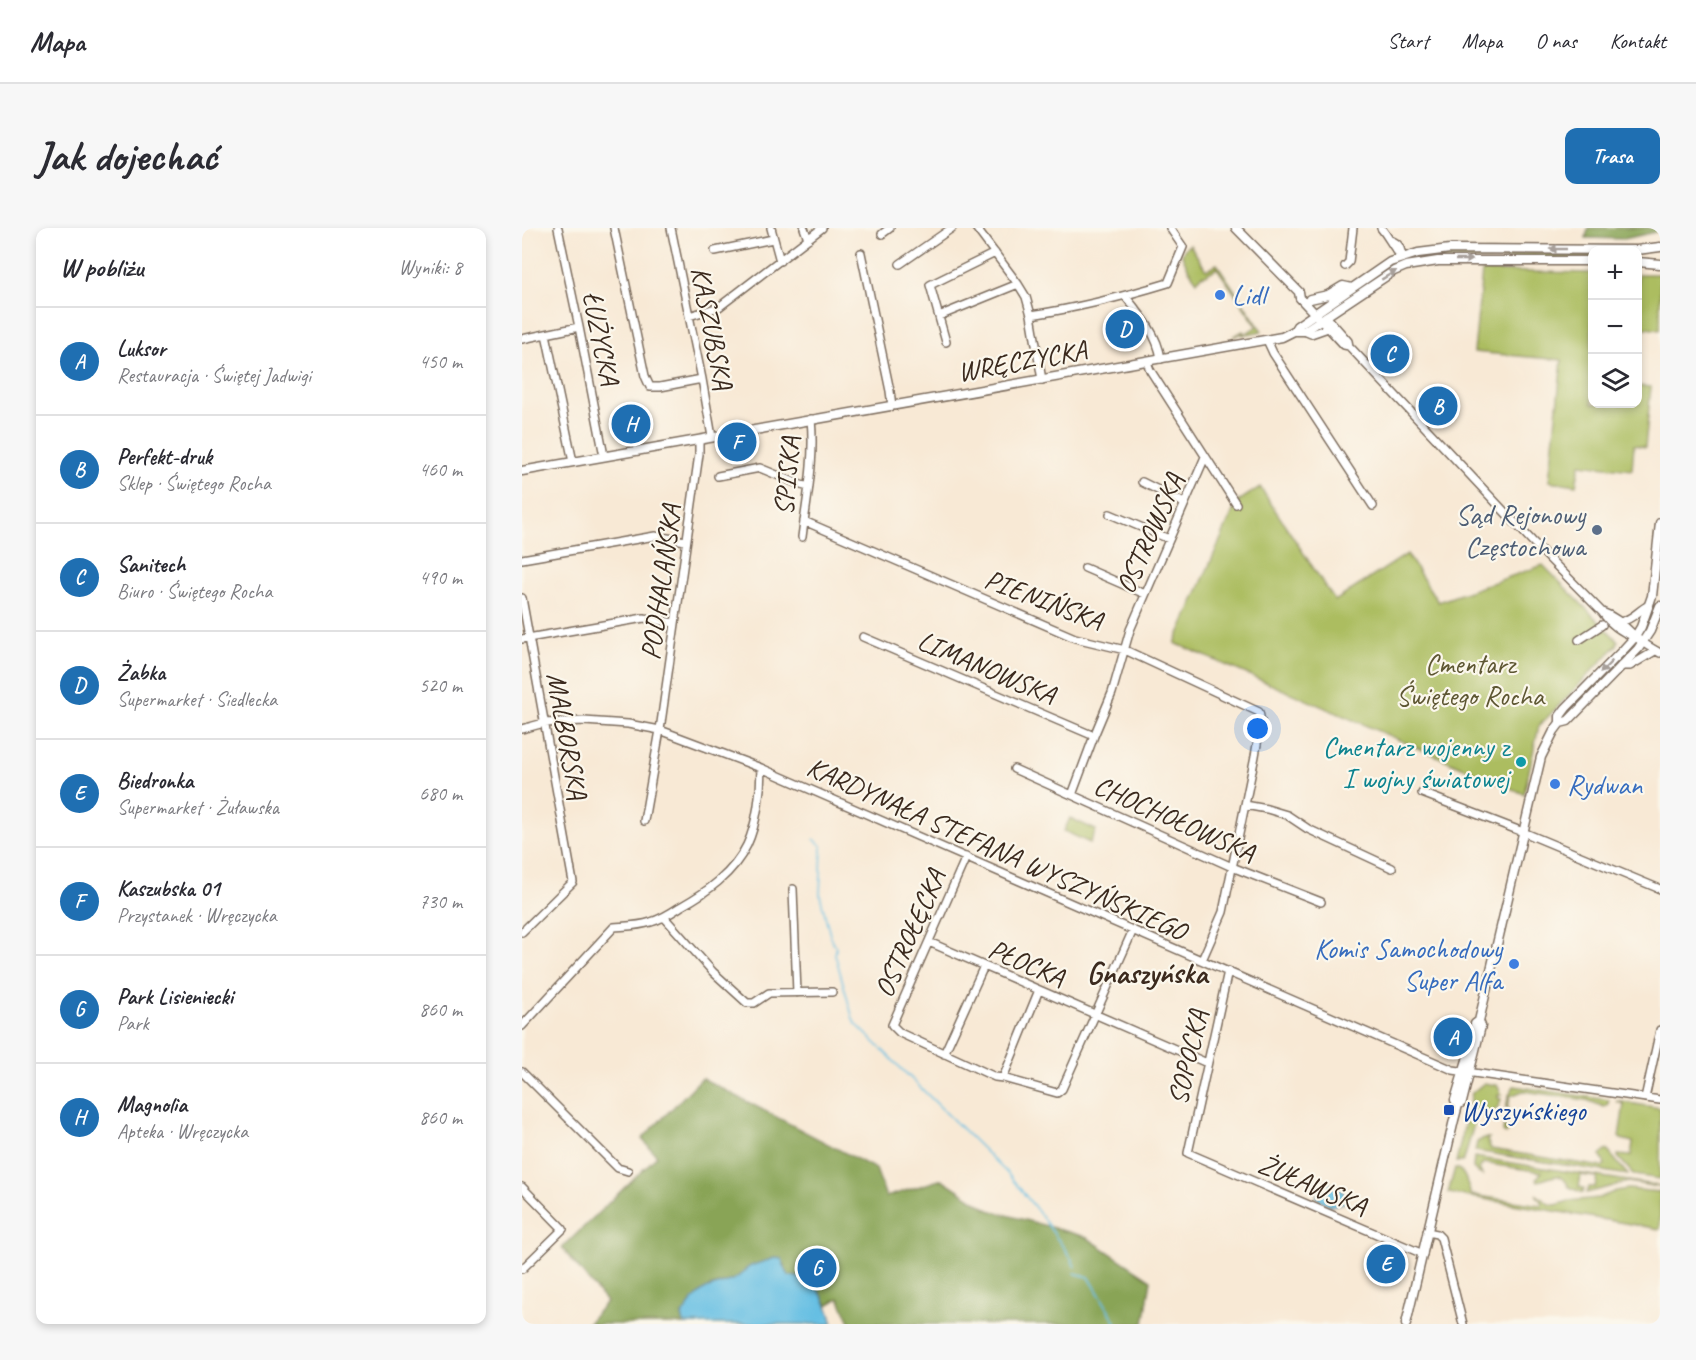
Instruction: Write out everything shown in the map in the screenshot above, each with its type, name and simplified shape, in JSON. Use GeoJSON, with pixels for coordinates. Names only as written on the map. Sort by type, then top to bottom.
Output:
{"type":"FeatureCollection","features":[{"type":"Feature","properties":{"kind":"main road"},"geometry":{"type":"LineString","coordinates":[[1236,228],[1299,292],[1300,298],[1321,315]]}},
{"type":"Feature","properties":{"kind":"main road"},"geometry":{"type":"LineString","coordinates":[[1321,315],[1352,288],[1390,262],[1426,251],[1450,249],[1638,250],[1660,247]]}},
{"type":"Feature","properties":{"kind":"main road"},"geometry":{"type":"LineString","coordinates":[[1642,261],[1660,259]]}},
{"type":"Feature","properties":{"kind":"main road"},"geometry":{"type":"LineString","coordinates":[[1321,315],[1406,266],[1438,261],[1588,261]]}},
{"type":"Feature","properties":{"kind":"main road"},"geometry":{"type":"LineString","coordinates":[[1642,262],[1660,264]]}},
{"type":"Feature","properties":{"kind":"main road"},"geometry":{"type":"LineString","coordinates":[[1310,299],[1328,295],[1343,286],[1352,288]]}},
{"type":"Feature","properties":{"kind":"main road"},"geometry":{"type":"LineString","coordinates":[[1299,292],[1305,293],[1321,315]]}},
{"type":"Feature","properties":{"kind":"main road","name":"WRĘCZYCKA"},"geometry":{"type":"LineString","coordinates":[[522,471],[1282,338],[1294,332],[1304,331],[1321,315]]}},
{"type":"Feature","properties":{"kind":"main road","name":"WRĘCZYCKA"},"geometry":{"type":"LineString","coordinates":[[1294,332],[1297,326],[1321,315]]}},
{"type":"Feature","properties":{"kind":"main road"},"geometry":{"type":"LineString","coordinates":[[1406,1324],[1458,1106],[1462,1102],[1466,1072],[1481,1026],[1479,1021],[1541,757],[1566,708],[1635,637],[1641,627],[1652,596],[1660,523]]}},
{"type":"Feature","properties":{"kind":"main road"},"geometry":{"type":"LineString","coordinates":[[1560,723],[1568,721],[1643,643],[1660,606]]}},
{"type":"Feature","properties":{"kind":"street","name":"ŁUŻYCKA"},"geometry":{"type":"LineString","coordinates":[[558,228],[604,456]]}},
{"type":"Feature","properties":{"kind":"street"},"geometry":{"type":"LineString","coordinates":[[614,228],[645,376],[650,387],[702,379]]}},
{"type":"Feature","properties":{"kind":"street","name":"KASZUBSKA"},"geometry":{"type":"LineString","coordinates":[[671,228],[712,437]]}},
{"type":"Feature","properties":{"kind":"street"},"geometry":{"type":"LineString","coordinates":[[771,228],[780,261]]}},
{"type":"Feature","properties":{"kind":"street"},"geometry":{"type":"LineString","coordinates":[[804,228],[808,239]]}},
{"type":"Feature","properties":{"kind":"street"},"geometry":{"type":"LineString","coordinates":[[689,316],[719,307],[822,228]]}},
{"type":"Feature","properties":{"kind":"street"},"geometry":{"type":"LineString","coordinates":[[882,234],[890,228]]}},
{"type":"Feature","properties":{"kind":"street"},"geometry":{"type":"LineString","coordinates":[[900,264],[952,228]]}},
{"type":"Feature","properties":{"kind":"street"},"geometry":{"type":"LineString","coordinates":[[975,228],[1026,297],[1042,380]]}},
{"type":"Feature","properties":{"kind":"street"},"geometry":{"type":"LineString","coordinates":[[1030,315],[1071,309],[1168,283],[1183,247],[1170,228]]}},
{"type":"Feature","properties":{"kind":"street"},"geometry":{"type":"LineString","coordinates":[[1345,266],[1349,262],[1353,228]]}},
{"type":"Feature","properties":{"kind":"street"},"geometry":{"type":"LineString","coordinates":[[1382,228],[1391,246],[1402,257],[1406,266]]}},
{"type":"Feature","properties":{"kind":"street"},"geometry":{"type":"LineString","coordinates":[[714,251],[773,239]]}},
{"type":"Feature","properties":{"kind":"street"},"geometry":{"type":"LineString","coordinates":[[861,253],[890,391],[891,406]]}},
{"type":"Feature","properties":{"kind":"street"},"geometry":{"type":"LineString","coordinates":[[946,342],[930,285],[994,253]]}},
{"type":"Feature","properties":{"kind":"street"},"geometry":{"type":"LineString","coordinates":[[939,316],[1018,284]]}},
{"type":"Feature","properties":{"kind":"street"},"geometry":{"type":"LineString","coordinates":[[1125,296],[1142,317],[1158,344],[1161,359]]}},
{"type":"Feature","properties":{"kind":"street"},"geometry":{"type":"LineString","coordinates":[[1321,315],[1328,328],[1344,345],[1349,346]]}},
{"type":"Feature","properties":{"kind":"street"},"geometry":{"type":"LineString","coordinates":[[1321,315],[1348,341],[1349,346],[1606,618],[1619,630],[1658,652]]}},
{"type":"Feature","properties":{"kind":"street"},"geometry":{"type":"LineString","coordinates":[[522,339],[579,327]]}},
{"type":"Feature","properties":{"kind":"street"},"geometry":{"type":"LineString","coordinates":[[1304,331],[1311,334],[1328,328]]}},
{"type":"Feature","properties":{"kind":"street"},"geometry":{"type":"LineString","coordinates":[[546,334],[573,462]]}},
{"type":"Feature","properties":{"kind":"street"},"geometry":{"type":"LineString","coordinates":[[1267,340],[1273,354],[1373,506]]}},
{"type":"Feature","properties":{"kind":"street"},"geometry":{"type":"LineString","coordinates":[[1147,362],[1147,366],[1236,504]]}},
{"type":"Feature","properties":{"kind":"street","name":"SPISKA"},"geometry":{"type":"LineString","coordinates":[[802,537],[813,442],[811,419]]}},
{"type":"Feature","properties":{"kind":"street","name":"PODHALAŃSKA"},"geometry":{"type":"LineString","coordinates":[[644,821],[660,730],[699,454],[699,440]]}},
{"type":"Feature","properties":{"kind":"street","name":"OSTROWSKA"},"geometry":{"type":"LineString","coordinates":[[1072,795],[1112,693],[1130,630],[1205,457]]}},
{"type":"Feature","properties":{"kind":"street"},"geometry":{"type":"LineString","coordinates":[[718,476],[760,468],[809,487]]}},
{"type":"Feature","properties":{"kind":"street"},"geometry":{"type":"LineString","coordinates":[[1142,482],[1184,503]]}},
{"type":"Feature","properties":{"kind":"street"},"geometry":{"type":"LineString","coordinates":[[1110,514],[1169,538]]}},
{"type":"Feature","properties":{"kind":"street","name":"PIENIŃSKA"},"geometry":{"type":"LineString","coordinates":[[804,521],[1075,638],[1125,650],[1250,706],[1259,712],[1261,722],[1245,805]]}},
{"type":"Feature","properties":{"kind":"street"},"geometry":{"type":"LineString","coordinates":[[522,560],[655,536],[687,542]]}},
{"type":"Feature","properties":{"kind":"street"},"geometry":{"type":"LineString","coordinates":[[1085,568],[1145,594]]}},
{"type":"Feature","properties":{"kind":"street","name":"MALBORSKA"},"geometry":{"type":"LineString","coordinates":[[522,598],[526,638],[573,882],[522,932]]}},
{"type":"Feature","properties":{"kind":"street"},"geometry":{"type":"LineString","coordinates":[[1620,621],[1629,620],[1649,605]]}},
{"type":"Feature","properties":{"kind":"street"},"geometry":{"type":"LineString","coordinates":[[1602,612],[1620,621],[1635,637]]}},
{"type":"Feature","properties":{"kind":"street"},"geometry":{"type":"LineString","coordinates":[[526,638],[644,618],[675,623]]}},
{"type":"Feature","properties":{"kind":"street"},"geometry":{"type":"LineString","coordinates":[[1579,640],[1602,625]]}},
{"type":"Feature","properties":{"kind":"street","name":"LIMANOWSKA"},"geometry":{"type":"LineString","coordinates":[[863,637],[1094,736]]}},
{"type":"Feature","properties":{"kind":"street"},"geometry":{"type":"LineString","coordinates":[[1621,666],[1630,666],[1658,652]]}},
{"type":"Feature","properties":{"kind":"street","name":"KARDYNAŁA STEFANA WYSZYŃSKIEGO"},"geometry":{"type":"LineString","coordinates":[[522,729],[544,723],[584,721],[612,722],[660,730],[760,768],[1453,1070],[1660,1100]]}},
{"type":"Feature","properties":{"kind":"street"},"geometry":{"type":"LineString","coordinates":[[522,1026],[614,927],[639,925],[664,917],[708,890],[726,874],[737,862],[750,836],[758,799],[760,768]]}},
{"type":"Feature","properties":{"kind":"street","name":"CHOCHOŁOWSKA"},"geometry":{"type":"LineString","coordinates":[[1014,769],[1232,867],[1321,902]]}},
{"type":"Feature","properties":{"kind":"street"},"geometry":{"type":"LineString","coordinates":[[1422,793],[1660,889]]}},
{"type":"Feature","properties":{"kind":"street"},"geometry":{"type":"LineString","coordinates":[[1202,960],[1223,912],[1245,805],[1287,815],[1308,829],[1392,868]]}},
{"type":"Feature","properties":{"kind":"street","name":"OSTROŁĘCKA"},"geometry":{"type":"LineString","coordinates":[[944,1054],[900,1033],[892,1025],[966,857]]}},
{"type":"Feature","properties":{"kind":"street"},"geometry":{"type":"LineString","coordinates":[[793,889],[797,993]]}},
{"type":"Feature","properties":{"kind":"street"},"geometry":{"type":"LineString","coordinates":[[664,917],[713,972],[747,1004],[754,1003],[764,994],[769,993],[832,993]]}},
{"type":"Feature","properties":{"kind":"street"},"geometry":{"type":"LineString","coordinates":[[984,966],[944,1054],[995,1077],[1057,1093],[1062,1089],[1133,930]]}},
{"type":"Feature","properties":{"kind":"street","name":"PŁOCKA"},"geometry":{"type":"LineString","coordinates":[[928,942],[1207,1063]]}},
{"type":"Feature","properties":{"kind":"street","name":"SOPOCKA"},"geometry":{"type":"LineString","coordinates":[[1188,1153],[1228,971]]}},
{"type":"Feature","properties":{"kind":"street"},"geometry":{"type":"LineString","coordinates":[[1003,1078],[1039,990]]}},
{"type":"Feature","properties":{"kind":"street"},"geometry":{"type":"LineString","coordinates":[[1645,1098],[1660,1030]]}},
{"type":"Feature","properties":{"kind":"street"},"geometry":{"type":"LineString","coordinates":[[522,1072],[618,1168],[628,1171]]}},
{"type":"Feature","properties":{"kind":"street","name":"ŻUŁAWSKA"},"geometry":{"type":"LineString","coordinates":[[1188,1153],[1423,1254]]}},
{"type":"Feature","properties":{"kind":"street"},"geometry":{"type":"LineString","coordinates":[[522,1187],[563,1229],[522,1269]]}},
{"type":"Feature","properties":{"kind":"street"},"geometry":{"type":"LineString","coordinates":[[1427,1232],[1437,1234],[1441,1238],[1463,1324]]}},
{"type":"Feature","properties":{"kind":"green space"},"geometry":{"type":"Polygon","coordinates":[[[1588,228],[1660,228],[1660,231],[1624,239],[1586,238],[1588,228]]]}},
{"type":"Feature","properties":{"kind":"green space"},"geometry":{"type":"Polygon","coordinates":[[[1190,245],[1206,270],[1217,264],[1262,331],[1243,335],[1242,333],[1233,337],[1243,331],[1245,334],[1257,326],[1217,268],[1202,275],[1197,281],[1182,255],[1185,248],[1190,245]]]}},
{"type":"Feature","properties":{"kind":"green space"},"geometry":{"type":"Polygon","coordinates":[[[1444,253],[1588,253],[1588,258],[1408,260],[1408,258],[1444,253]]]}},
{"type":"Feature","properties":{"kind":"green space"},"geometry":{"type":"Polygon","coordinates":[[[1482,271],[1588,273],[1588,408],[1642,408],[1642,386],[1651,387],[1645,447],[1634,445],[1632,470],[1580,464],[1576,485],[1549,481],[1562,360],[1474,352],[1482,271]]]}},
{"type":"Feature","properties":{"kind":"green space"},"geometry":{"type":"Polygon","coordinates":[[[1642,274],[1660,274],[1660,330],[1642,327],[1642,274]]]}},
{"type":"Feature","properties":{"kind":"green space","name":"Cmentarz Świętego Rocha"},"geometry":{"type":"Polygon","coordinates":[[[1260,487],[1335,601],[1407,554],[1438,602],[1543,565],[1618,641],[1617,645],[1539,726],[1524,794],[1175,643],[1237,502],[1260,487]]]}},
{"type":"Feature","properties":{"kind":"green space"},"geometry":{"type":"Polygon","coordinates":[[[1070,818],[1096,830],[1090,843],[1064,831],[1070,818]]]}},
{"type":"Feature","properties":{"kind":"green space"},"geometry":{"type":"Polygon","coordinates":[[[702,1078],[876,1169],[886,1197],[942,1179],[989,1210],[1086,1237],[1151,1280],[1144,1324],[851,1324],[839,1298],[828,1305],[806,1281],[789,1276],[785,1265],[775,1258],[747,1268],[741,1276],[733,1280],[710,1287],[694,1299],[682,1315],[684,1324],[587,1324],[606,1302],[562,1248],[657,1156],[642,1139],[702,1078]]]}},
{"type":"Feature","properties":{"kind":"green space"},"geometry":{"type":"Polygon","coordinates":[[[1484,1083],[1497,1085],[1502,1095],[1498,1095],[1501,1099],[1500,1104],[1492,1112],[1476,1117],[1464,1160],[1456,1162],[1472,1093],[1484,1083]]]}},
{"type":"Feature","properties":{"kind":"green space"},"geometry":{"type":"Polygon","coordinates":[[[1514,1086],[1609,1100],[1607,1106],[1604,1107],[1587,1100],[1523,1091],[1510,1096],[1505,1127],[1508,1131],[1505,1134],[1503,1132],[1508,1097],[1514,1086]]]}},
{"type":"Feature","properties":{"kind":"green space"},"geometry":{"type":"Polygon","coordinates":[[[1616,1101],[1660,1108],[1660,1179],[1634,1175],[1618,1157],[1618,1155],[1631,1156],[1633,1142],[1619,1137],[1624,1104],[1616,1101]]]}},
{"type":"Feature","properties":{"kind":"green space"},"geometry":{"type":"Polygon","coordinates":[[[1489,1138],[1487,1140],[1491,1149],[1602,1167],[1605,1164],[1600,1155],[1607,1150],[1628,1175],[1475,1151],[1477,1142],[1489,1138]]]}},
{"type":"Feature","properties":{"kind":"green space"},"geometry":{"type":"Polygon","coordinates":[[[1474,1157],[1660,1187],[1628,1182],[1587,1193],[1589,1187],[1595,1187],[1597,1177],[1581,1175],[1579,1187],[1584,1188],[1583,1193],[1569,1187],[1566,1181],[1559,1176],[1538,1181],[1536,1179],[1542,1172],[1483,1163],[1479,1168],[1482,1175],[1473,1168],[1474,1157]]]}},
{"type":"Feature","properties":{"kind":"green space"},"geometry":{"type":"Polygon","coordinates":[[[1455,1168],[1464,1175],[1471,1195],[1541,1205],[1536,1194],[1549,1204],[1556,1205],[1569,1201],[1599,1198],[1628,1189],[1660,1192],[1660,1229],[1448,1193],[1455,1168]]]}},
{"type":"Feature","properties":{"kind":"water"},"geometry":{"type":"Polygon","coordinates":[[[1321,1179],[1343,1191],[1347,1202],[1331,1206],[1316,1198],[1321,1179]]]}},
{"type":"Feature","properties":{"kind":"water"},"geometry":{"type":"Polygon","coordinates":[[[775,1258],[782,1259],[789,1276],[799,1277],[814,1285],[828,1307],[833,1324],[684,1324],[682,1315],[704,1290],[728,1282],[752,1266],[775,1258]]]}},
{"type":"Feature","properties":{"kind":"waterway"},"geometry":{"type":"LineString","coordinates":[[814,839],[822,846],[820,895],[855,1023],[1008,1174],[1037,1210],[1075,1267]]}},
{"type":"Feature","properties":{"kind":"waterway"},"geometry":{"type":"LineString","coordinates":[[1074,1273],[1089,1277],[1117,1324]]}},
{"type":"Feature","properties":{"kind":"place","name":"Lidl"},"geometry":{"type":"Point","coordinates":[1220,295]}},
{"type":"Feature","properties":{"kind":"place","name":"Żabka"},"geometry":{"type":"Point","coordinates":[1125,329]}},
{"type":"Feature","properties":{"kind":"place","name":"Sanitech"},"geometry":{"type":"Point","coordinates":[1390,354]}},
{"type":"Feature","properties":{"kind":"place","name":"Perfekt-druk"},"geometry":{"type":"Point","coordinates":[1438,406]}},
{"type":"Feature","properties":{"kind":"place","name":"Magnolia"},"geometry":{"type":"Point","coordinates":[631,424]}},
{"type":"Feature","properties":{"kind":"place","name":"Kaszubska 01"},"geometry":{"type":"Point","coordinates":[737,442]}},
{"type":"Feature","properties":{"kind":"place","name":"Sąd Rejonowy Częstochowa"},"geometry":{"type":"Point","coordinates":[1597,530]}},
{"type":"Feature","properties":{"kind":"place","name":"Cmentarz wojenny z I wojny światowej"},"geometry":{"type":"Point","coordinates":[1521,762]}},
{"type":"Feature","properties":{"kind":"place","name":"Rydwan"},"geometry":{"type":"Point","coordinates":[1555,784]}},
{"type":"Feature","properties":{"kind":"place","name":"Komis Samochodowy Super Alfa"},"geometry":{"type":"Point","coordinates":[1514,964]}},
{"type":"Feature","properties":{"kind":"place","name":"Luksor"},"geometry":{"type":"Point","coordinates":[1453,1037]}},
{"type":"Feature","properties":{"kind":"place","name":"Wyszyńskiego"},"geometry":{"type":"Point","coordinates":[1449,1110]}},
{"type":"Feature","properties":{"kind":"place","name":"Biedronka"},"geometry":{"type":"Point","coordinates":[1386,1264]}},
{"type":"Feature","properties":{"kind":"place","name":"Park Lisieniecki"},"geometry":{"type":"Point","coordinates":[817,1268]}},
{"type":"Feature","properties":{"kind":"district","name":"Gnaszyńska"},"geometry":{"type":"Point","coordinates":[1147,973]}}]}
